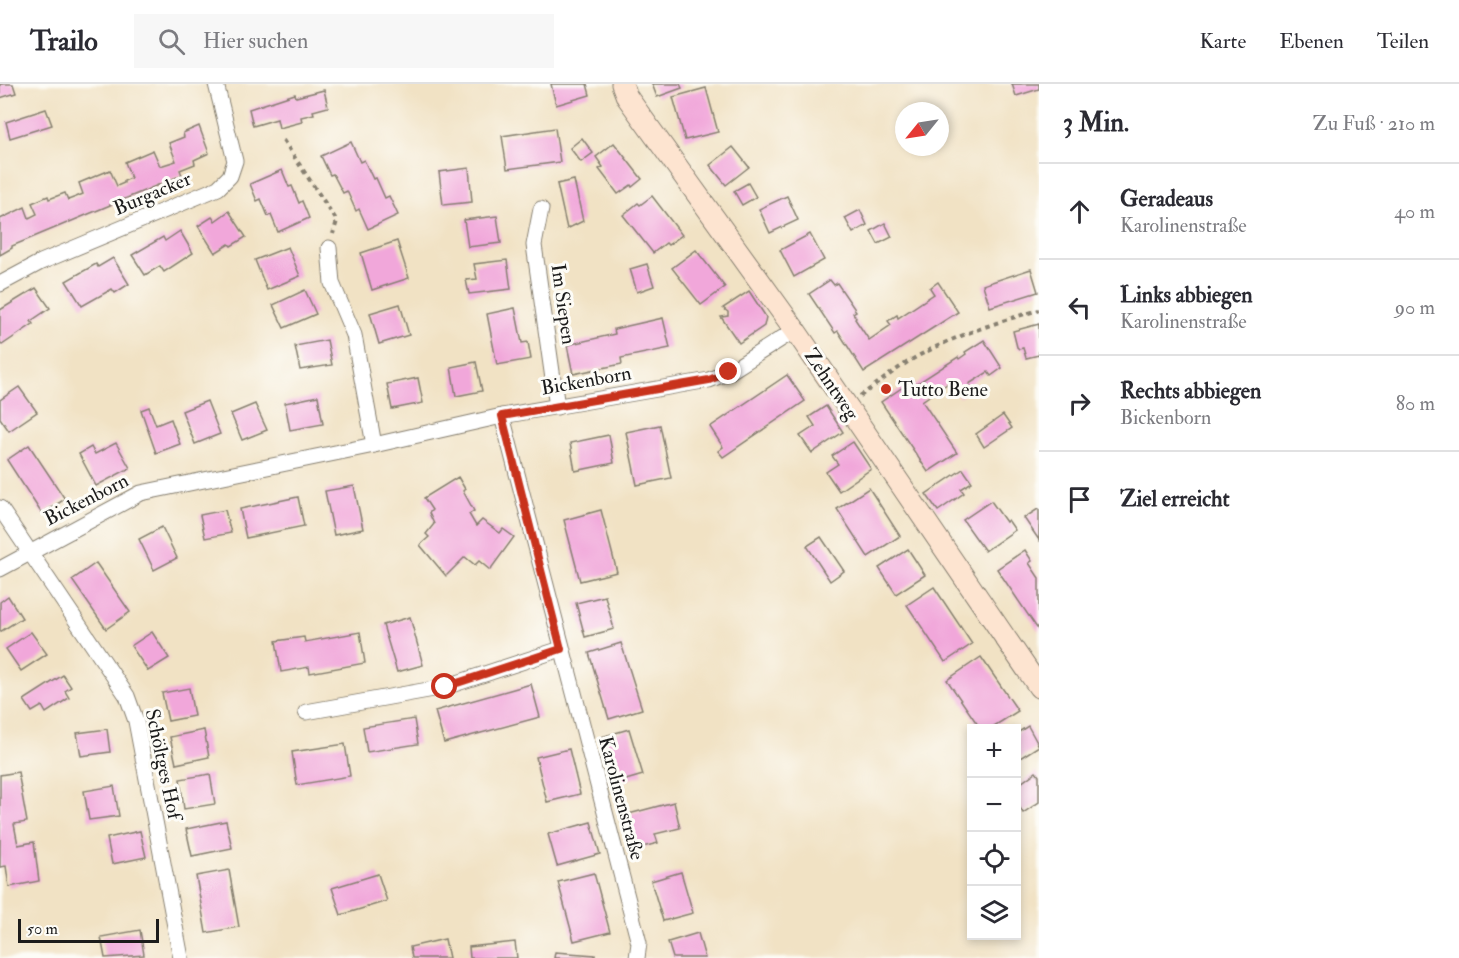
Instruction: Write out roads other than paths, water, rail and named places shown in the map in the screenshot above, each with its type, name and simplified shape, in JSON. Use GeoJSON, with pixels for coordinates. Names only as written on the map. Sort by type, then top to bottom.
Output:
{"type":"FeatureCollection","features":[{"type":"Feature","properties":{"kind":"street","name":"Burgacker"},"geometry":{"type":"LineString","coordinates":[[0,284],[41,261],[218,188],[230,177],[235,161],[216,84]]}},
{"type":"Feature","properties":{"kind":"street","name":"Zehntweg"},"geometry":{"type":"LineString","coordinates":[[622,84],[627,97],[795,330],[1039,687]]}},
{"type":"Feature","properties":{"kind":"street","name":"Im Siepen"},"geometry":{"type":"LineString","coordinates":[[541,209],[534,245],[557,406]]}},
{"type":"Feature","properties":{"kind":"street"},"geometry":{"type":"LineString","coordinates":[[329,248],[332,283],[354,335],[374,445]]}},
{"type":"Feature","properties":{"kind":"street","name":"Bickenborn"},"geometry":{"type":"LineString","coordinates":[[0,569],[141,493],[502,416],[709,380],[729,372],[795,330]]}},
{"type":"Feature","properties":{"kind":"street","name":"Karolinenstraße"},"geometry":{"type":"LineString","coordinates":[[502,416],[639,943],[637,958]]}},
{"type":"Feature","properties":{"kind":"street","name":"Schöltges Hof"},"geometry":{"type":"LineString","coordinates":[[0,508],[128,696],[136,721],[181,958]]}},
{"type":"Feature","properties":{"kind":"street"},"geometry":{"type":"LineString","coordinates":[[306,712],[445,687],[561,649]]}},
{"type":"Feature","properties":{"kind":"place","name":"Tutto Bene"},"geometry":{"type":"Point","coordinates":[886,389]}}]}
